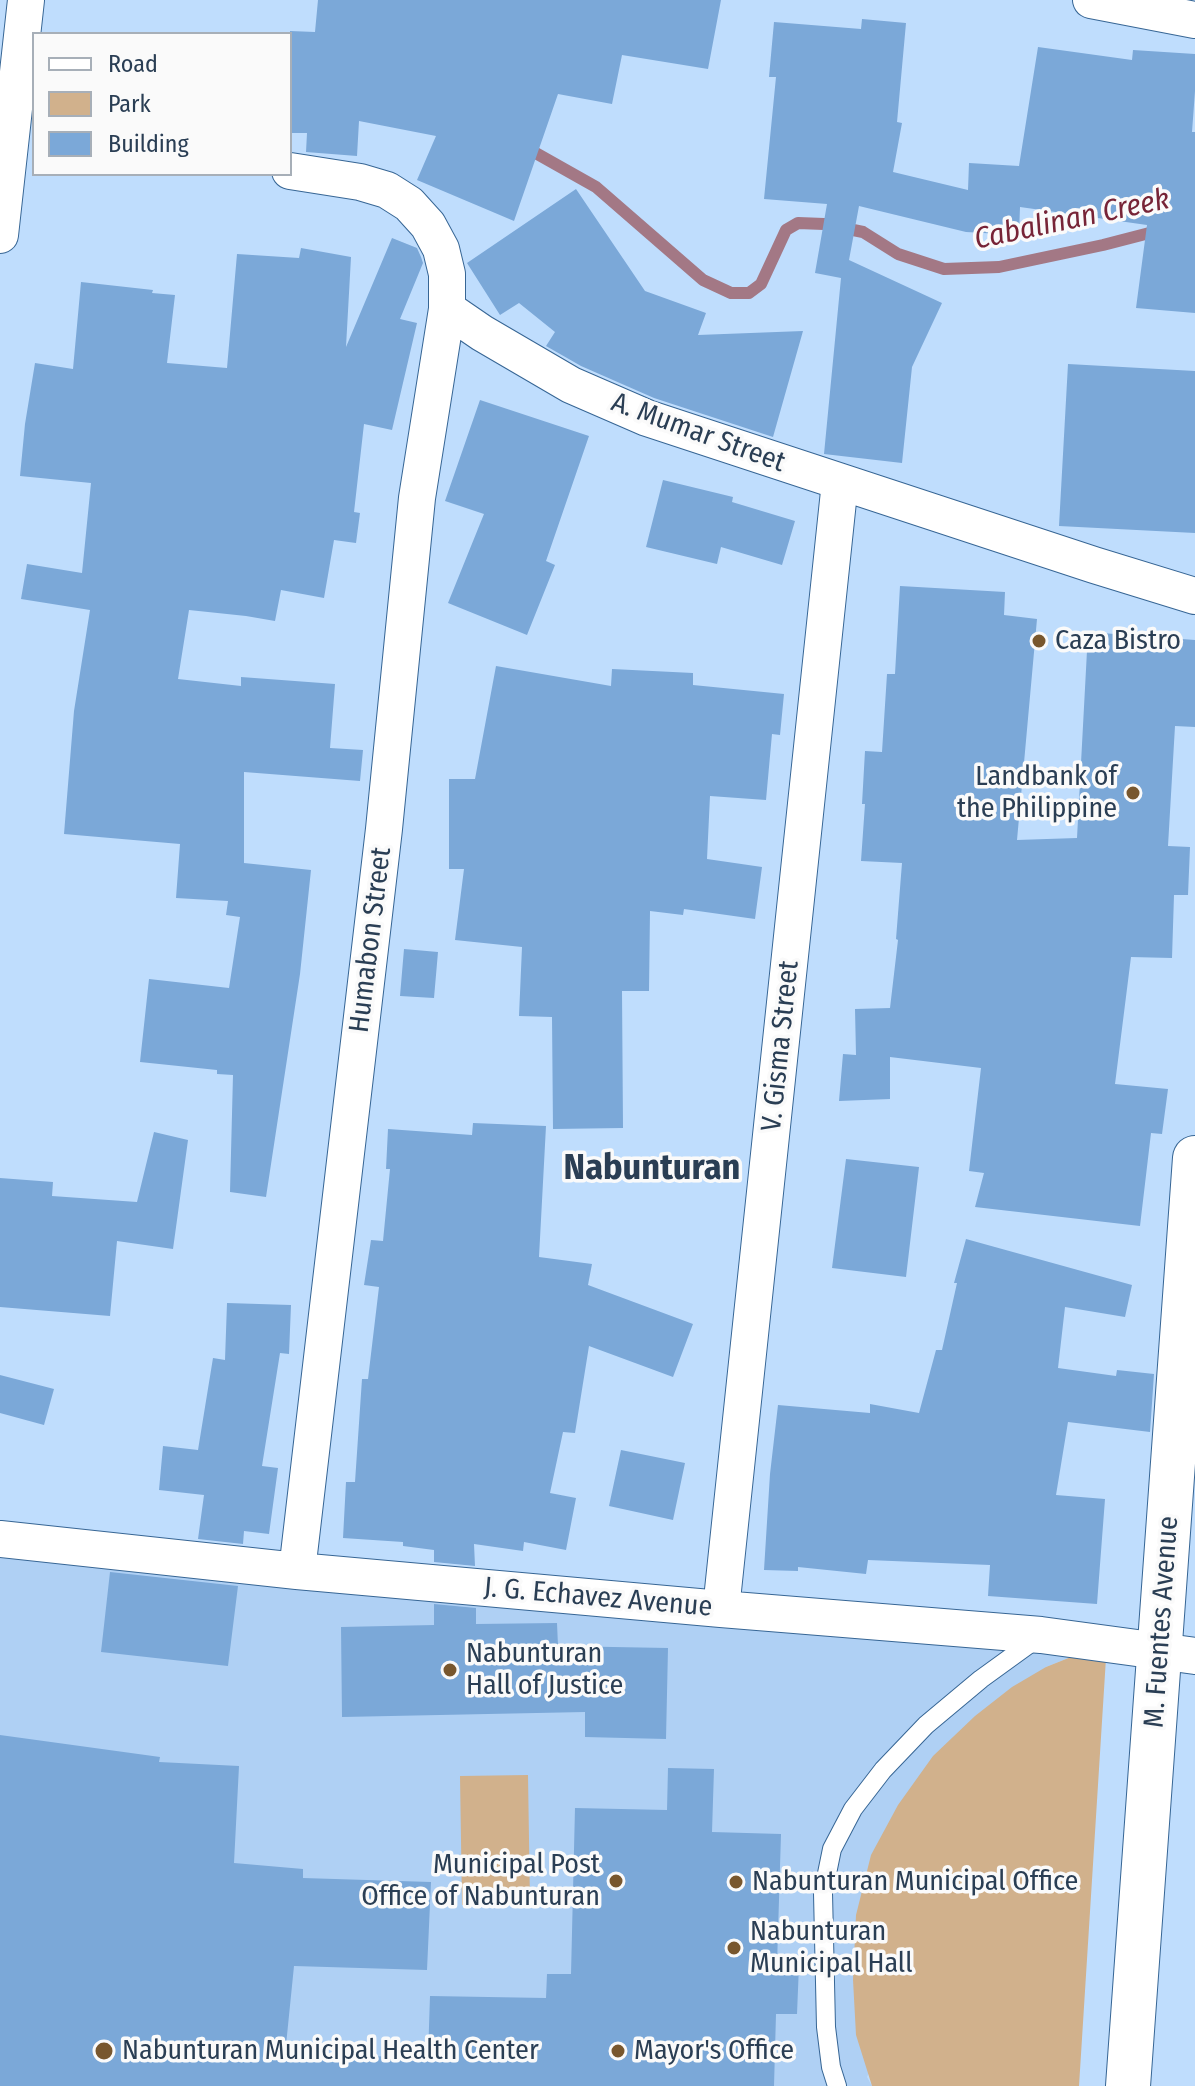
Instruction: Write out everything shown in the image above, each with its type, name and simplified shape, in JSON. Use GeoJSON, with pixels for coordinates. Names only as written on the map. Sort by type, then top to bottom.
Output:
{"type":"FeatureCollection","features":[{"type":"Feature","properties":{"kind":"street"},"geometry":{"type":"LineString","coordinates":[[0,235],[24,130],[26,0]]}},
{"type":"Feature","properties":{"kind":"street"},"geometry":{"type":"LineString","coordinates":[[1091,0],[1195,20]]}},
{"type":"Feature","properties":{"kind":"street"},"geometry":{"type":"LineString","coordinates":[[292,171],[360,182],[387,190],[409,204],[428,225],[441,249],[447,274],[447,309]]}},
{"type":"Feature","properties":{"kind":"street","name":"A. Mumar Street"},"geometry":{"type":"LineString","coordinates":[[447,309],[530,362],[584,391],[647,418],[1195,596]]}},
{"type":"Feature","properties":{"kind":"street","name":"Humabon Street"},"geometry":{"type":"LineString","coordinates":[[297,1571],[384,829],[417,498],[447,309]]}},
{"type":"Feature","properties":{"kind":"street","name":"V. Gisma Street"},"geometry":{"type":"LineString","coordinates":[[721,1609],[840,482]]}},
{"type":"Feature","properties":{"kind":"street","name":"M. Fuentes Avenue"},"geometry":{"type":"LineString","coordinates":[[1128,2086],[1177,1654],[1195,1158]]}},
{"type":"Feature","properties":{"kind":"street","name":"J. G. Echavez Avenue"},"geometry":{"type":"LineString","coordinates":[[0,1539],[297,1571],[1041,1635],[1177,1654]]}},
{"type":"Feature","properties":{"kind":"lane"},"geometry":{"type":"LineString","coordinates":[[837,2086],[831,2067],[825,2012],[823,1893],[832,1849],[853,1809],[915,1736],[981,1679],[1041,1635]]}},
{"type":"Feature","properties":{"kind":"shaded area"},"geometry":{"type":"Polygon","coordinates":[[[0,1553],[1076,1655],[1046,1667],[867,2077],[872,2086],[0,2086],[0,1553]]]}},
{"type":"Feature","properties":{"kind":"green space"},"geometry":{"type":"Polygon","coordinates":[[[1076,1655],[1106,1658],[1079,2086],[872,2086],[856,2035],[853,1980],[856,1915],[871,1855],[898,1805],[933,1756],[975,1716],[1012,1687],[1046,1667],[1076,1655]]]}},
{"type":"Feature","properties":{"kind":"green space"},"geometry":{"type":"Polygon","coordinates":[[[528,1775],[530,1904],[462,1905],[460,1776],[528,1775]]]}},
{"type":"Feature","properties":{"kind":"building"},"geometry":{"type":"Polygon","coordinates":[[[318,0],[721,0],[708,69],[622,55],[612,104],[558,94],[514,221],[417,180],[436,136],[359,121],[357,156],[306,152],[307,133],[292,133],[290,31],[315,32],[318,0]]]}},
{"type":"Feature","properties":{"kind":"building"},"geometry":{"type":"Polygon","coordinates":[[[862,19],[906,23],[897,122],[902,123],[893,172],[968,190],[969,163],[1019,166],[1038,47],[1132,60],[1133,50],[1195,54],[1192,132],[1195,132],[1195,313],[1136,308],[1147,225],[1020,207],[1019,235],[966,232],[859,206],[849,260],[942,303],[912,367],[902,463],[824,454],[841,278],[815,273],[827,204],[764,199],[776,77],[769,77],[774,22],[861,29],[862,19]]]}},
{"type":"Feature","properties":{"kind":"building"},"geometry":{"type":"Polygon","coordinates":[[[576,189],[645,291],[706,313],[698,335],[803,331],[773,437],[654,398],[581,366],[546,346],[555,332],[519,303],[500,315],[467,263],[576,189]]]}},
{"type":"Feature","properties":{"kind":"building"},"geometry":{"type":"Polygon","coordinates":[[[392,238],[417,248],[423,263],[400,319],[417,323],[392,430],[364,424],[354,512],[360,513],[356,543],[334,540],[324,598],[281,590],[275,621],[189,610],[178,679],[241,686],[241,677],[335,684],[330,748],[363,750],[360,781],[244,772],[244,863],[311,870],[300,974],[266,1197],[230,1192],[233,1075],[217,1074],[217,1070],[140,1062],[149,979],[229,988],[240,917],[226,915],[228,901],[176,898],[180,844],[64,834],[74,711],[90,610],[21,599],[27,564],[82,573],[91,483],[20,476],[35,363],[73,369],[81,282],[175,295],[167,363],[227,368],[237,254],[299,258],[301,248],[351,257],[346,347],[392,238]]]}},
{"type":"Feature","properties":{"kind":"building"},"geometry":{"type":"Polygon","coordinates":[[[1068,364],[1195,371],[1195,533],[1059,526],[1068,364]]]}},
{"type":"Feature","properties":{"kind":"building"},"geometry":{"type":"Polygon","coordinates":[[[480,400],[589,436],[546,561],[555,565],[527,635],[448,603],[484,514],[445,501],[480,400]]]}},
{"type":"Feature","properties":{"kind":"building"},"geometry":{"type":"Polygon","coordinates":[[[663,480],[733,497],[732,502],[795,521],[782,565],[721,547],[717,564],[646,547],[663,480]]]}},
{"type":"Feature","properties":{"kind":"building"},"geometry":{"type":"Polygon","coordinates":[[[900,586],[1005,592],[1004,615],[1037,619],[1017,840],[1077,838],[1088,632],[1195,640],[1195,727],[1175,726],[1168,846],[1190,847],[1188,895],[1174,895],[1172,958],[1131,957],[1115,1084],[1168,1089],[1162,1134],[1151,1133],[1140,1226],[975,1207],[984,1173],[969,1171],[981,1068],[890,1057],[890,1099],[839,1101],[843,1054],[856,1055],[855,1009],[890,1008],[902,863],[861,861],[865,804],[862,804],[865,751],[882,752],[887,674],[895,674],[900,586]]]}},
{"type":"Feature","properties":{"kind":"building"},"geometry":{"type":"Polygon","coordinates":[[[496,666],[611,686],[612,669],[693,673],[693,685],[784,694],[780,735],[772,734],[766,800],[710,796],[707,859],[762,867],[755,919],[684,909],[683,915],[650,911],[649,991],[622,991],[623,1128],[553,1129],[552,1017],[519,1016],[522,947],[455,940],[464,869],[449,869],[449,779],[475,779],[496,666]]]}},
{"type":"Feature","properties":{"kind":"building"},"geometry":{"type":"Polygon","coordinates":[[[404,949],[438,952],[434,998],[400,996],[404,949]]]}},
{"type":"Feature","properties":{"kind":"building"},"geometry":{"type":"Polygon","coordinates":[[[473,1123],[546,1126],[539,1257],[592,1264],[588,1285],[693,1324],[673,1377],[589,1346],[575,1433],[563,1432],[550,1493],[576,1498],[566,1550],[524,1542],[523,1551],[474,1544],[475,1566],[434,1562],[434,1550],[403,1546],[403,1542],[343,1538],[346,1482],[355,1482],[362,1379],[368,1379],[379,1287],[364,1285],[371,1240],[383,1241],[390,1169],[386,1169],[388,1129],[472,1135],[473,1123]]]}},
{"type":"Feature","properties":{"kind":"building"},"geometry":{"type":"Polygon","coordinates":[[[154,1132],[188,1140],[173,1249],[117,1241],[110,1316],[0,1307],[0,1178],[53,1182],[52,1196],[137,1202],[154,1132]]]}},
{"type":"Feature","properties":{"kind":"building"},"geometry":{"type":"Polygon","coordinates":[[[846,1159],[919,1167],[906,1277],[832,1268],[846,1159]]]}},
{"type":"Feature","properties":{"kind":"building"},"geometry":{"type":"Polygon","coordinates":[[[966,1239],[1132,1285],[1125,1317],[1065,1307],[1058,1368],[1116,1376],[1117,1370],[1154,1374],[1150,1432],[1068,1422],[1056,1495],[1105,1499],[1097,1604],[988,1596],[990,1565],[868,1560],[866,1574],[798,1567],[798,1571],[764,1570],[778,1405],[870,1413],[870,1404],[919,1413],[936,1350],[942,1350],[957,1283],[954,1283],[966,1239]]]}},
{"type":"Feature","properties":{"kind":"building"},"geometry":{"type":"Polygon","coordinates":[[[227,1303],[291,1305],[289,1354],[280,1353],[262,1466],[278,1468],[269,1534],[244,1531],[243,1544],[198,1539],[204,1495],[159,1490],[163,1446],[198,1450],[213,1358],[225,1360],[227,1303]]]}},
{"type":"Feature","properties":{"kind":"building"},"geometry":{"type":"Polygon","coordinates":[[[0,1375],[54,1389],[44,1425],[0,1413],[0,1375]]]}},
{"type":"Feature","properties":{"kind":"building"},"geometry":{"type":"Polygon","coordinates":[[[621,1450],[685,1463],[673,1520],[609,1506],[621,1450]]]}},
{"type":"Feature","properties":{"kind":"building"},"geometry":{"type":"Polygon","coordinates":[[[110,1572],[238,1586],[228,1666],[101,1652],[110,1572]]]}},
{"type":"Feature","properties":{"kind":"building","name":"Nabunturan Hall of Justice"},"geometry":{"type":"Polygon","coordinates":[[[434,1604],[476,1608],[476,1624],[557,1623],[558,1646],[668,1648],[666,1739],[585,1737],[585,1712],[342,1717],[341,1627],[434,1625],[434,1604]]]}},
{"type":"Feature","properties":{"kind":"building"},"geometry":{"type":"Polygon","coordinates":[[[0,1735],[160,1757],[159,1762],[239,1766],[234,1863],[303,1869],[303,1878],[431,1882],[427,1970],[294,1966],[285,2055],[428,2057],[430,1996],[546,1998],[547,1974],[571,1974],[575,1808],[667,1810],[668,1768],[714,1769],[712,1832],[781,1834],[777,1965],[799,1965],[797,2014],[776,2014],[774,2086],[0,2086],[0,1735]]]}},
{"type":"Feature","properties":{"kind":"waterway","name":"Cabalinan Creek"},"geometry":{"type":"LineString","coordinates":[[525,147],[596,187],[703,280],[731,293],[749,293],[761,284],[786,230],[798,223],[824,224],[863,232],[898,254],[944,269],[999,267],[1161,230]]}},
{"type":"Feature","properties":{"kind":"place","name":"Caza Bistro"},"geometry":{"type":"Point","coordinates":[1039,641]}},
{"type":"Feature","properties":{"kind":"place","name":"Landbank of the Philippine"},"geometry":{"type":"Point","coordinates":[1133,793]}},
{"type":"Feature","properties":{"kind":"place","name":"Nabunturan Hall of Justice"},"geometry":{"type":"Point","coordinates":[450,1670]}},
{"type":"Feature","properties":{"kind":"place","name":"Municipal Post Office of Nabunturan"},"geometry":{"type":"Point","coordinates":[616,1881]}},
{"type":"Feature","properties":{"kind":"place","name":"Nabunturan Municipal Office"},"geometry":{"type":"Point","coordinates":[736,1882]}},
{"type":"Feature","properties":{"kind":"place","name":"Nabunturan Municipal Hall"},"geometry":{"type":"Point","coordinates":[734,1948]}},
{"type":"Feature","properties":{"kind":"place","name":"Nabunturan Municipal Health Center"},"geometry":{"type":"Point","coordinates":[104,2051]}},
{"type":"Feature","properties":{"kind":"place","name":"Mayor's Office"},"geometry":{"type":"Point","coordinates":[618,2051]}},
{"type":"Feature","properties":{"kind":"district","name":"Nabunturan"},"geometry":{"type":"Point","coordinates":[652,1169]}}]}
